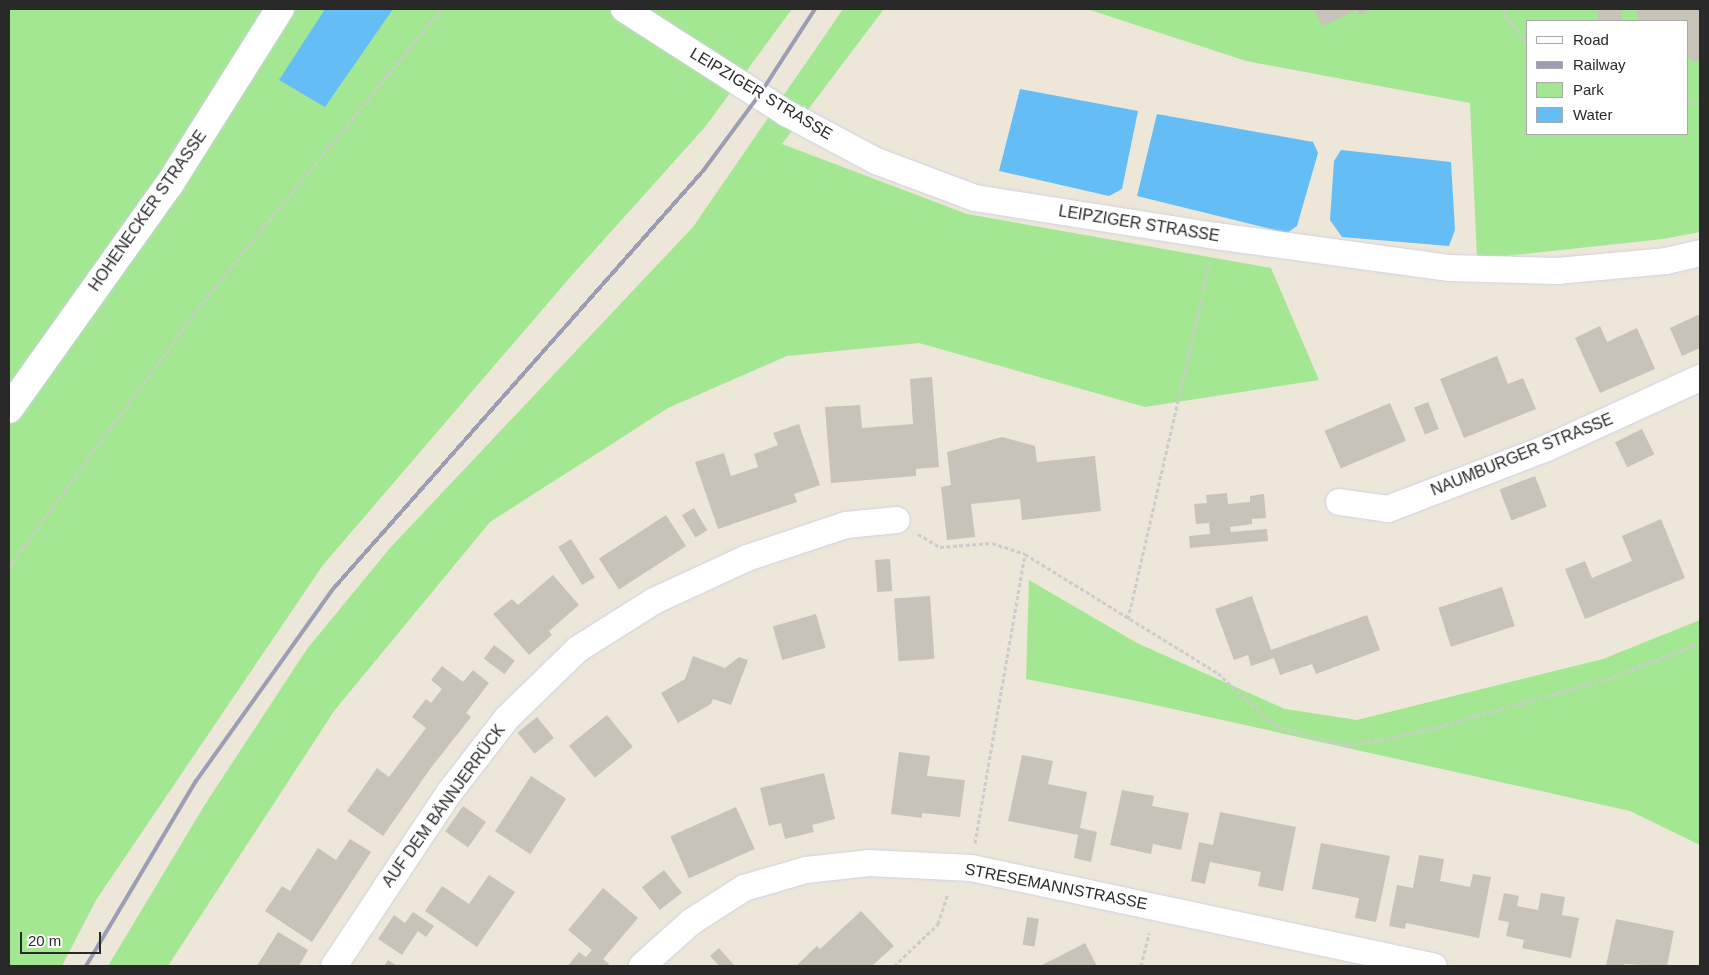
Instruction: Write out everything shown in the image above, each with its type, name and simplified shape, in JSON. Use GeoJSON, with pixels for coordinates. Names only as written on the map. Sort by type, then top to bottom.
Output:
{"type":"FeatureCollection","features":[{"type":"Feature","properties":{"kind":"street","name":"HOHENECKER STRASSE"},"geometry":{"type":"LineString","coordinates":[[9,409],[169,185],[280,9]]}},
{"type":"Feature","properties":{"kind":"street","name":"LEIPZIGER STRASSE"},"geometry":{"type":"LineString","coordinates":[[624,9],[786,113],[876,161],[975,198],[1216,236],[1460,269],[1557,272],[1666,261],[1700,253]]}},
{"type":"Feature","properties":{"kind":"street","name":"NAUMBURGER STRASSE"},"geometry":{"type":"LineString","coordinates":[[1339,502],[1388,509],[1547,448],[1700,378]]}},
{"type":"Feature","properties":{"kind":"street","name":"AUF DEM BÄNNJERRÜCK"},"geometry":{"type":"LineString","coordinates":[[334,966],[449,793],[508,718],[578,648],[654,601],[747,558],[846,525],[896,520]]}},
{"type":"Feature","properties":{"kind":"street","name":"STRESEMANNSTRASSE"},"geometry":{"type":"LineString","coordinates":[[642,966],[691,922],[744,888],[806,870],[869,863],[970,868],[1434,966]]}},
{"type":"Feature","properties":{"kind":"path"},"geometry":{"type":"LineString","coordinates":[[9,567],[204,301],[441,9]]}},
{"type":"Feature","properties":{"kind":"path"},"geometry":{"type":"LineString","coordinates":[[1504,9],[1505,14],[1526,41]]}},
{"type":"Feature","properties":{"kind":"path"},"geometry":{"type":"LineString","coordinates":[[1128,619],[1216,236]]}},
{"type":"Feature","properties":{"kind":"path"},"geometry":{"type":"LineString","coordinates":[[896,520],[940,547],[992,544],[1025,554],[1128,619],[1218,672],[1275,726],[1348,746],[1419,732],[1613,677],[1700,643]]}},
{"type":"Feature","properties":{"kind":"path"},"geometry":{"type":"LineString","coordinates":[[970,868],[1025,554]]}},
{"type":"Feature","properties":{"kind":"path","name":"STRESEMANNSTRASSE"},"geometry":{"type":"LineString","coordinates":[[894,966],[938,924],[947,897]]}},
{"type":"Feature","properties":{"kind":"path","name":"STRESEMANNSTRASSE"},"geometry":{"type":"LineString","coordinates":[[1141,966],[1150,929]]}},
{"type":"Feature","properties":{"kind":"green space"},"geometry":{"type":"Polygon","coordinates":[[[9,9],[792,9],[705,127],[573,274],[323,565],[96,900],[62,966],[9,966],[9,9]]]}},
{"type":"Feature","properties":{"kind":"green space"},"geometry":{"type":"Polygon","coordinates":[[[843,9],[884,9],[782,144],[967,214],[1271,268],[1319,380],[1145,407],[919,343],[787,356],[668,408],[490,522],[334,711],[168,966],[108,966],[204,806],[307,649],[390,548],[693,227],[843,9]]]}},
{"type":"Feature","properties":{"kind":"green space"},"geometry":{"type":"Polygon","coordinates":[[[1087,9],[1700,9],[1700,232],[1663,239],[1477,259],[1470,103],[1246,61],[1087,9]]]}},
{"type":"Feature","properties":{"kind":"green space"},"geometry":{"type":"Polygon","coordinates":[[[1029,580],[1137,643],[1285,709],[1357,720],[1603,659],[1700,620],[1700,845],[1630,811],[1137,701],[1026,679],[1029,580]]]}},
{"type":"Feature","properties":{"kind":"water"},"geometry":{"type":"Polygon","coordinates":[[[325,9],[393,9],[325,107],[279,80],[325,9]]]}},
{"type":"Feature","properties":{"kind":"water"},"geometry":{"type":"Polygon","coordinates":[[[1020,89],[1138,111],[1122,189],[1109,196],[999,171],[1020,89]]]}},
{"type":"Feature","properties":{"kind":"water"},"geometry":{"type":"Polygon","coordinates":[[[1157,114],[1313,142],[1318,153],[1297,226],[1287,233],[1137,196],[1157,114]]]}},
{"type":"Feature","properties":{"kind":"water"},"geometry":{"type":"Polygon","coordinates":[[[1341,150],[1451,162],[1455,230],[1449,246],[1342,237],[1330,220],[1334,161],[1341,150]]]}},
{"type":"Feature","properties":{"kind":"building"},"geometry":{"type":"Polygon","coordinates":[[[1314,9],[1373,9],[1359,15],[1357,10],[1322,26],[1314,9]]]}},
{"type":"Feature","properties":{"kind":"building"},"geometry":{"type":"Polygon","coordinates":[[[1598,9],[1622,9],[1622,20],[1598,20],[1598,9]]]}},
{"type":"Feature","properties":{"kind":"building"},"geometry":{"type":"Polygon","coordinates":[[[1637,9],[1700,9],[1700,62],[1692,61],[1689,58],[1689,20],[1638,20],[1637,9]]]}},
{"type":"Feature","properties":{"kind":"building"},"geometry":{"type":"Polygon","coordinates":[[[1700,314],[1700,348],[1682,356],[1670,328],[1700,314]]]}},
{"type":"Feature","properties":{"kind":"building"},"geometry":{"type":"Polygon","coordinates":[[[1600,326],[1607,342],[1637,328],[1655,369],[1600,393],[1575,338],[1600,326]]]}},
{"type":"Feature","properties":{"kind":"building"},"geometry":{"type":"Polygon","coordinates":[[[1497,356],[1508,384],[1523,378],[1536,409],[1464,438],[1440,379],[1497,356]]]}},
{"type":"Feature","properties":{"kind":"building"},"geometry":{"type":"Polygon","coordinates":[[[932,377],[939,467],[916,469],[916,476],[831,483],[825,407],[860,405],[862,428],[913,424],[910,379],[932,377]]]}},
{"type":"Feature","properties":{"kind":"building"},"geometry":{"type":"Polygon","coordinates":[[[1428,402],[1439,429],[1425,435],[1414,408],[1428,402]]]}},
{"type":"Feature","properties":{"kind":"building"},"geometry":{"type":"Polygon","coordinates":[[[1390,403],[1406,441],[1341,468],[1325,431],[1390,403]]]}},
{"type":"Feature","properties":{"kind":"building"},"geometry":{"type":"Polygon","coordinates":[[[799,424],[820,485],[794,494],[797,502],[718,529],[695,462],[724,453],[731,476],[758,467],[754,454],[778,445],[773,433],[799,424]]]}},
{"type":"Feature","properties":{"kind":"building"},"geometry":{"type":"Polygon","coordinates":[[[1642,429],[1654,454],[1627,467],[1615,442],[1642,429]]]}},
{"type":"Feature","properties":{"kind":"building"},"geometry":{"type":"Polygon","coordinates":[[[1002,437],[1035,446],[1037,462],[1095,456],[1101,511],[1022,520],[1020,499],[971,504],[975,537],[947,540],[941,487],[951,485],[947,452],[1002,437]]]}},
{"type":"Feature","properties":{"kind":"building"},"geometry":{"type":"Polygon","coordinates":[[[1535,476],[1547,507],[1511,520],[1500,490],[1535,476]]]}},
{"type":"Feature","properties":{"kind":"building"},"geometry":{"type":"Polygon","coordinates":[[[1227,493],[1228,504],[1250,502],[1250,496],[1264,494],[1266,518],[1252,519],[1252,524],[1230,527],[1231,532],[1267,529],[1268,541],[1190,548],[1189,536],[1210,534],[1209,523],[1196,524],[1194,504],[1207,503],[1206,495],[1227,493]]]}},
{"type":"Feature","properties":{"kind":"building"},"geometry":{"type":"Polygon","coordinates":[[[694,508],[707,530],[695,537],[682,515],[694,508]]]}},
{"type":"Feature","properties":{"kind":"building"},"geometry":{"type":"Polygon","coordinates":[[[666,515],[686,546],[619,590],[599,559],[666,515]]]}},
{"type":"Feature","properties":{"kind":"building"},"geometry":{"type":"Polygon","coordinates":[[[1661,519],[1685,578],[1585,619],[1565,569],[1585,561],[1592,578],[1632,561],[1622,536],[1661,519]]]}},
{"type":"Feature","properties":{"kind":"building"},"geometry":{"type":"Polygon","coordinates":[[[571,539],[595,577],[582,585],[558,547],[571,539]]]}},
{"type":"Feature","properties":{"kind":"building"},"geometry":{"type":"Polygon","coordinates":[[[890,559],[892,591],[877,592],[875,560],[890,559]]]}},
{"type":"Feature","properties":{"kind":"building"},"geometry":{"type":"Polygon","coordinates":[[[553,575],[579,605],[549,631],[552,635],[529,655],[493,614],[512,599],[518,605],[553,575]]]}},
{"type":"Feature","properties":{"kind":"building"},"geometry":{"type":"Polygon","coordinates":[[[1502,587],[1515,626],[1451,647],[1438,608],[1502,587]]]}},
{"type":"Feature","properties":{"kind":"building"},"geometry":{"type":"Polygon","coordinates":[[[930,596],[934,659],[898,661],[894,599],[930,596]]]}},
{"type":"Feature","properties":{"kind":"building"},"geometry":{"type":"Polygon","coordinates":[[[1252,596],[1271,650],[1367,615],[1380,650],[1316,674],[1312,664],[1280,675],[1274,658],[1251,666],[1248,655],[1234,660],[1215,609],[1252,596]]]}},
{"type":"Feature","properties":{"kind":"building"},"geometry":{"type":"Polygon","coordinates":[[[816,614],[826,648],[782,660],[773,626],[816,614]]]}},
{"type":"Feature","properties":{"kind":"building"},"geometry":{"type":"Polygon","coordinates":[[[494,645],[515,661],[505,674],[484,659],[494,645]]]}},
{"type":"Feature","properties":{"kind":"building"},"geometry":{"type":"Polygon","coordinates":[[[693,656],[725,668],[739,657],[748,660],[731,705],[713,699],[711,704],[678,723],[661,693],[685,679],[693,656]]]}},
{"type":"Feature","properties":{"kind":"building"},"geometry":{"type":"Polygon","coordinates":[[[442,666],[463,682],[473,670],[489,683],[466,713],[471,717],[430,769],[383,836],[347,811],[377,768],[389,777],[426,728],[412,717],[426,699],[431,703],[442,689],[431,680],[442,666]]]}},
{"type":"Feature","properties":{"kind":"building"},"geometry":{"type":"Polygon","coordinates":[[[607,715],[633,747],[595,778],[569,746],[607,715]]]}},
{"type":"Feature","properties":{"kind":"building"},"geometry":{"type":"Polygon","coordinates":[[[537,717],[554,738],[535,754],[518,733],[537,717]]]}},
{"type":"Feature","properties":{"kind":"building"},"geometry":{"type":"Polygon","coordinates":[[[899,752],[930,756],[927,776],[965,780],[960,817],[922,813],[922,818],[891,814],[899,752]]]}},
{"type":"Feature","properties":{"kind":"building"},"geometry":{"type":"Polygon","coordinates":[[[1022,755],[1053,761],[1048,784],[1087,792],[1080,828],[1097,832],[1091,862],[1074,858],[1078,835],[1008,821],[1022,755]]]}},
{"type":"Feature","properties":{"kind":"building"},"geometry":{"type":"Polygon","coordinates":[[[824,773],[835,819],[812,825],[814,832],[785,839],[781,823],[769,826],[760,788],[824,773]]]}},
{"type":"Feature","properties":{"kind":"building"},"geometry":{"type":"Polygon","coordinates":[[[531,776],[566,799],[530,854],[495,831],[531,776]]]}},
{"type":"Feature","properties":{"kind":"building"},"geometry":{"type":"Polygon","coordinates":[[[1122,790],[1154,796],[1152,806],[1189,813],[1181,850],[1153,844],[1151,854],[1110,845],[1122,790]]]}},
{"type":"Feature","properties":{"kind":"building"},"geometry":{"type":"Polygon","coordinates":[[[463,806],[486,822],[468,847],[445,831],[463,806]]]}},
{"type":"Feature","properties":{"kind":"building"},"geometry":{"type":"Polygon","coordinates":[[[736,807],[755,849],[689,878],[670,836],[736,807]]]}},
{"type":"Feature","properties":{"kind":"building"},"geometry":{"type":"Polygon","coordinates":[[[1220,812],[1296,827],[1283,891],[1258,886],[1261,872],[1210,862],[1205,884],[1191,881],[1199,842],[1213,845],[1220,812]]]}},
{"type":"Feature","properties":{"kind":"building"},"geometry":{"type":"Polygon","coordinates":[[[350,839],[371,852],[312,942],[265,911],[282,886],[290,891],[318,848],[336,860],[350,839]]]}},
{"type":"Feature","properties":{"kind":"building"},"geometry":{"type":"Polygon","coordinates":[[[1321,843],[1390,856],[1376,922],[1355,918],[1359,898],[1312,889],[1321,843]]]}},
{"type":"Feature","properties":{"kind":"building"},"geometry":{"type":"Polygon","coordinates":[[[1419,855],[1444,859],[1440,881],[1470,887],[1473,874],[1491,877],[1479,938],[1406,923],[1405,929],[1389,926],[1397,885],[1413,888],[1419,855]]]}},
{"type":"Feature","properties":{"kind":"building"},"geometry":{"type":"Polygon","coordinates":[[[664,870],[682,893],[660,910],[642,887],[664,870]]]}},
{"type":"Feature","properties":{"kind":"building"},"geometry":{"type":"Polygon","coordinates":[[[489,875],[515,892],[477,947],[425,911],[442,886],[469,904],[489,875]]]}},
{"type":"Feature","properties":{"kind":"building"},"geometry":{"type":"Polygon","coordinates":[[[603,888],[638,918],[603,959],[609,964],[608,966],[568,966],[579,952],[586,957],[592,950],[568,930],[603,888]]]}},
{"type":"Feature","properties":{"kind":"building"},"geometry":{"type":"Polygon","coordinates":[[[1504,893],[1519,896],[1517,906],[1538,910],[1541,893],[1565,897],[1562,915],[1579,918],[1571,958],[1522,948],[1524,940],[1506,936],[1509,922],[1498,920],[1504,893]]]}},
{"type":"Feature","properties":{"kind":"building"},"geometry":{"type":"Polygon","coordinates":[[[861,911],[894,946],[872,966],[796,966],[817,946],[820,949],[861,911]]]}},
{"type":"Feature","properties":{"kind":"building"},"geometry":{"type":"Polygon","coordinates":[[[413,912],[434,926],[426,937],[418,931],[402,955],[378,939],[394,915],[405,923],[413,912]]]}},
{"type":"Feature","properties":{"kind":"building"},"geometry":{"type":"Polygon","coordinates":[[[1027,917],[1039,919],[1034,947],[1023,945],[1027,917]]]}},
{"type":"Feature","properties":{"kind":"building"},"geometry":{"type":"Polygon","coordinates":[[[1616,919],[1674,931],[1667,966],[1624,964],[1624,966],[1606,966],[1616,919]]]}},
{"type":"Feature","properties":{"kind":"building"},"geometry":{"type":"Polygon","coordinates":[[[278,932],[308,950],[299,966],[257,966],[278,932]]]}},
{"type":"Feature","properties":{"kind":"building"},"geometry":{"type":"Polygon","coordinates":[[[1085,943],[1097,966],[1040,966],[1060,956],[1085,943]]]}},
{"type":"Feature","properties":{"kind":"building"},"geometry":{"type":"Polygon","coordinates":[[[719,948],[733,966],[719,966],[710,956],[719,948]]]}},
{"type":"Feature","properties":{"kind":"building"},"geometry":{"type":"Polygon","coordinates":[[[388,960],[397,966],[384,966],[388,960]]]}},
{"type":"Feature","properties":{"kind":"railway"},"geometry":{"type":"LineString","coordinates":[[86,966],[196,781],[333,589],[703,171],[760,94],[815,9]]}}]}
